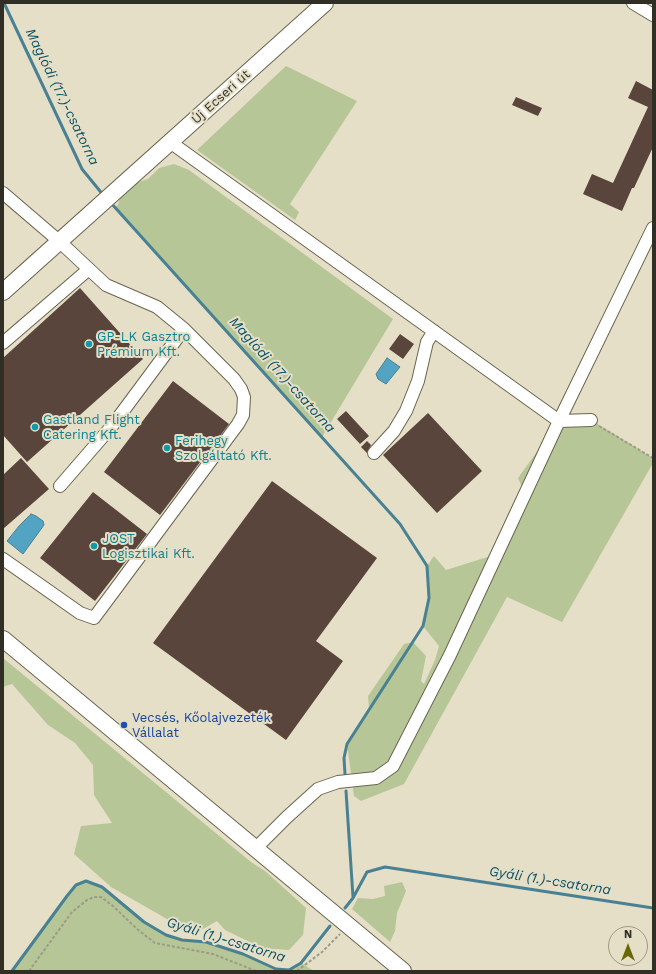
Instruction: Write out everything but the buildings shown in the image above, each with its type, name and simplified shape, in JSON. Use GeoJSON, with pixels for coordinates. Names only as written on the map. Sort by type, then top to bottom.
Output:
{"type":"FeatureCollection","features":[{"type":"Feature","properties":{"kind":"main road","name":"Új Ecseri út"},"geometry":{"type":"LineString","coordinates":[[60,241],[325,3]]}},
{"type":"Feature","properties":{"kind":"main road"},"geometry":{"type":"LineString","coordinates":[[3,292],[60,241]]}},
{"type":"Feature","properties":{"kind":"main road"},"geometry":{"type":"LineString","coordinates":[[3,639],[403,971]]}},
{"type":"Feature","properties":{"kind":"lane"},"geometry":{"type":"LineString","coordinates":[[633,3],[653,15]]}},
{"type":"Feature","properties":{"kind":"lane"},"geometry":{"type":"LineString","coordinates":[[170,142],[560,421],[591,420]]}},
{"type":"Feature","properties":{"kind":"lane"},"geometry":{"type":"LineString","coordinates":[[3,193],[60,241],[106,284],[158,307],[184,329],[234,379],[241,389],[244,397],[243,415],[238,424],[94,618],[80,613],[3,559]]}},
{"type":"Feature","properties":{"kind":"lane"},"geometry":{"type":"LineString","coordinates":[[256,849],[288,816],[318,789],[338,782],[376,778],[393,766],[450,655],[653,228]]}},
{"type":"Feature","properties":{"kind":"lane"},"geometry":{"type":"LineString","coordinates":[[3,344],[89,269]]}},
{"type":"Feature","properties":{"kind":"lane"},"geometry":{"type":"LineString","coordinates":[[60,486],[112,426],[184,329]]}},
{"type":"Feature","properties":{"kind":"lane"},"geometry":{"type":"LineString","coordinates":[[374,453],[394,431],[406,411],[418,381],[427,342],[434,331]]}},
{"type":"Feature","properties":{"kind":"path"},"geometry":{"type":"LineString","coordinates":[[591,420],[653,458]]}},
{"type":"Feature","properties":{"kind":"path"},"geometry":{"type":"LineString","coordinates":[[29,971],[72,912],[87,900],[94,897],[101,897],[113,906],[137,929],[155,943],[213,954],[256,971]]}},
{"type":"Feature","properties":{"kind":"path"},"geometry":{"type":"LineString","coordinates":[[297,971],[322,952],[342,932]]}},
{"type":"Feature","properties":{"kind":"green space"},"geometry":{"type":"Polygon","coordinates":[[[286,66],[357,101],[290,204],[299,212],[295,220],[197,150],[286,66]]]}},
{"type":"Feature","properties":{"kind":"green space"},"geometry":{"type":"Polygon","coordinates":[[[174,164],[189,170],[393,319],[322,437],[114,207],[118,205],[121,193],[135,183],[148,179],[159,168],[174,164]]]}},
{"type":"Feature","properties":{"kind":"green space"},"geometry":{"type":"Polygon","coordinates":[[[591,420],[653,458],[653,463],[562,622],[507,597],[404,784],[361,801],[354,796],[347,744],[369,709],[368,696],[404,644],[413,642],[426,656],[421,681],[424,684],[435,660],[439,646],[423,626],[429,598],[427,566],[434,556],[446,570],[497,554],[525,494],[518,478],[559,421],[591,420]]]}},
{"type":"Feature","properties":{"kind":"green space"},"geometry":{"type":"Polygon","coordinates":[[[3,658],[251,862],[265,871],[306,908],[303,935],[289,950],[262,948],[225,930],[217,921],[203,929],[174,923],[111,887],[74,854],[81,826],[112,823],[94,795],[93,765],[75,743],[48,725],[12,684],[3,687],[3,658]]]}},
{"type":"Feature","properties":{"kind":"green space"},"geometry":{"type":"Polygon","coordinates":[[[86,881],[102,887],[144,922],[166,935],[182,940],[206,942],[243,954],[276,969],[289,970],[301,963],[314,971],[12,971],[76,885],[86,881]]]}},
{"type":"Feature","properties":{"kind":"green space"},"geometry":{"type":"Polygon","coordinates":[[[402,882],[406,891],[397,913],[395,931],[390,942],[352,909],[358,898],[373,899],[385,896],[384,886],[402,882]]]}},
{"type":"Feature","properties":{"kind":"water"},"geometry":{"type":"Polygon","coordinates":[[[387,358],[400,367],[386,384],[378,379],[376,374],[387,358]]]}},
{"type":"Feature","properties":{"kind":"water"},"geometry":{"type":"Polygon","coordinates":[[[31,514],[43,521],[44,525],[23,554],[7,541],[31,514]]]}},
{"type":"Feature","properties":{"kind":"waterway","name":"Maglódi (17.)-csatorna"},"geometry":{"type":"LineString","coordinates":[[4,3],[82,169],[104,196]]}},
{"type":"Feature","properties":{"kind":"waterway","name":"Maglódi (17.)-csatorna"},"geometry":{"type":"LineString","coordinates":[[111,203],[400,524],[427,566],[429,598],[423,626],[347,744],[344,758],[345,774]]}},
{"type":"Feature","properties":{"kind":"waterway","name":"Maglódi (17.)-csatorna"},"geometry":{"type":"LineString","coordinates":[[346,791],[353,897]]}},
{"type":"Feature","properties":{"kind":"waterway","name":"Gyáli (1.)-csatorna"},"geometry":{"type":"LineString","coordinates":[[345,908],[353,898],[367,872],[385,867],[653,908]]}},
{"type":"Feature","properties":{"kind":"waterway","name":"Gyáli (1.)-csatorna"},"geometry":{"type":"LineString","coordinates":[[12,971],[76,885],[86,881],[102,887],[144,922],[166,935],[182,940],[206,942],[243,954],[276,969],[289,970],[301,963],[330,926]]}},
{"type":"Feature","properties":{"kind":"place","name":"GP-LK Gasztro Prémium Kft."},"geometry":{"type":"Point","coordinates":[89,344]}},
{"type":"Feature","properties":{"kind":"place","name":"Gastland Flight Catering Kft."},"geometry":{"type":"Point","coordinates":[35,427]}},
{"type":"Feature","properties":{"kind":"place","name":"Ferihegy Szolgáltató Kft."},"geometry":{"type":"Point","coordinates":[167,448]}},
{"type":"Feature","properties":{"kind":"place","name":"JOST Logisztikai Kft."},"geometry":{"type":"Point","coordinates":[94,546]}},
{"type":"Feature","properties":{"kind":"place","name":"Vecsés, Kőolajvezeték Vállalat"},"geometry":{"type":"Point","coordinates":[124,725]}}]}
